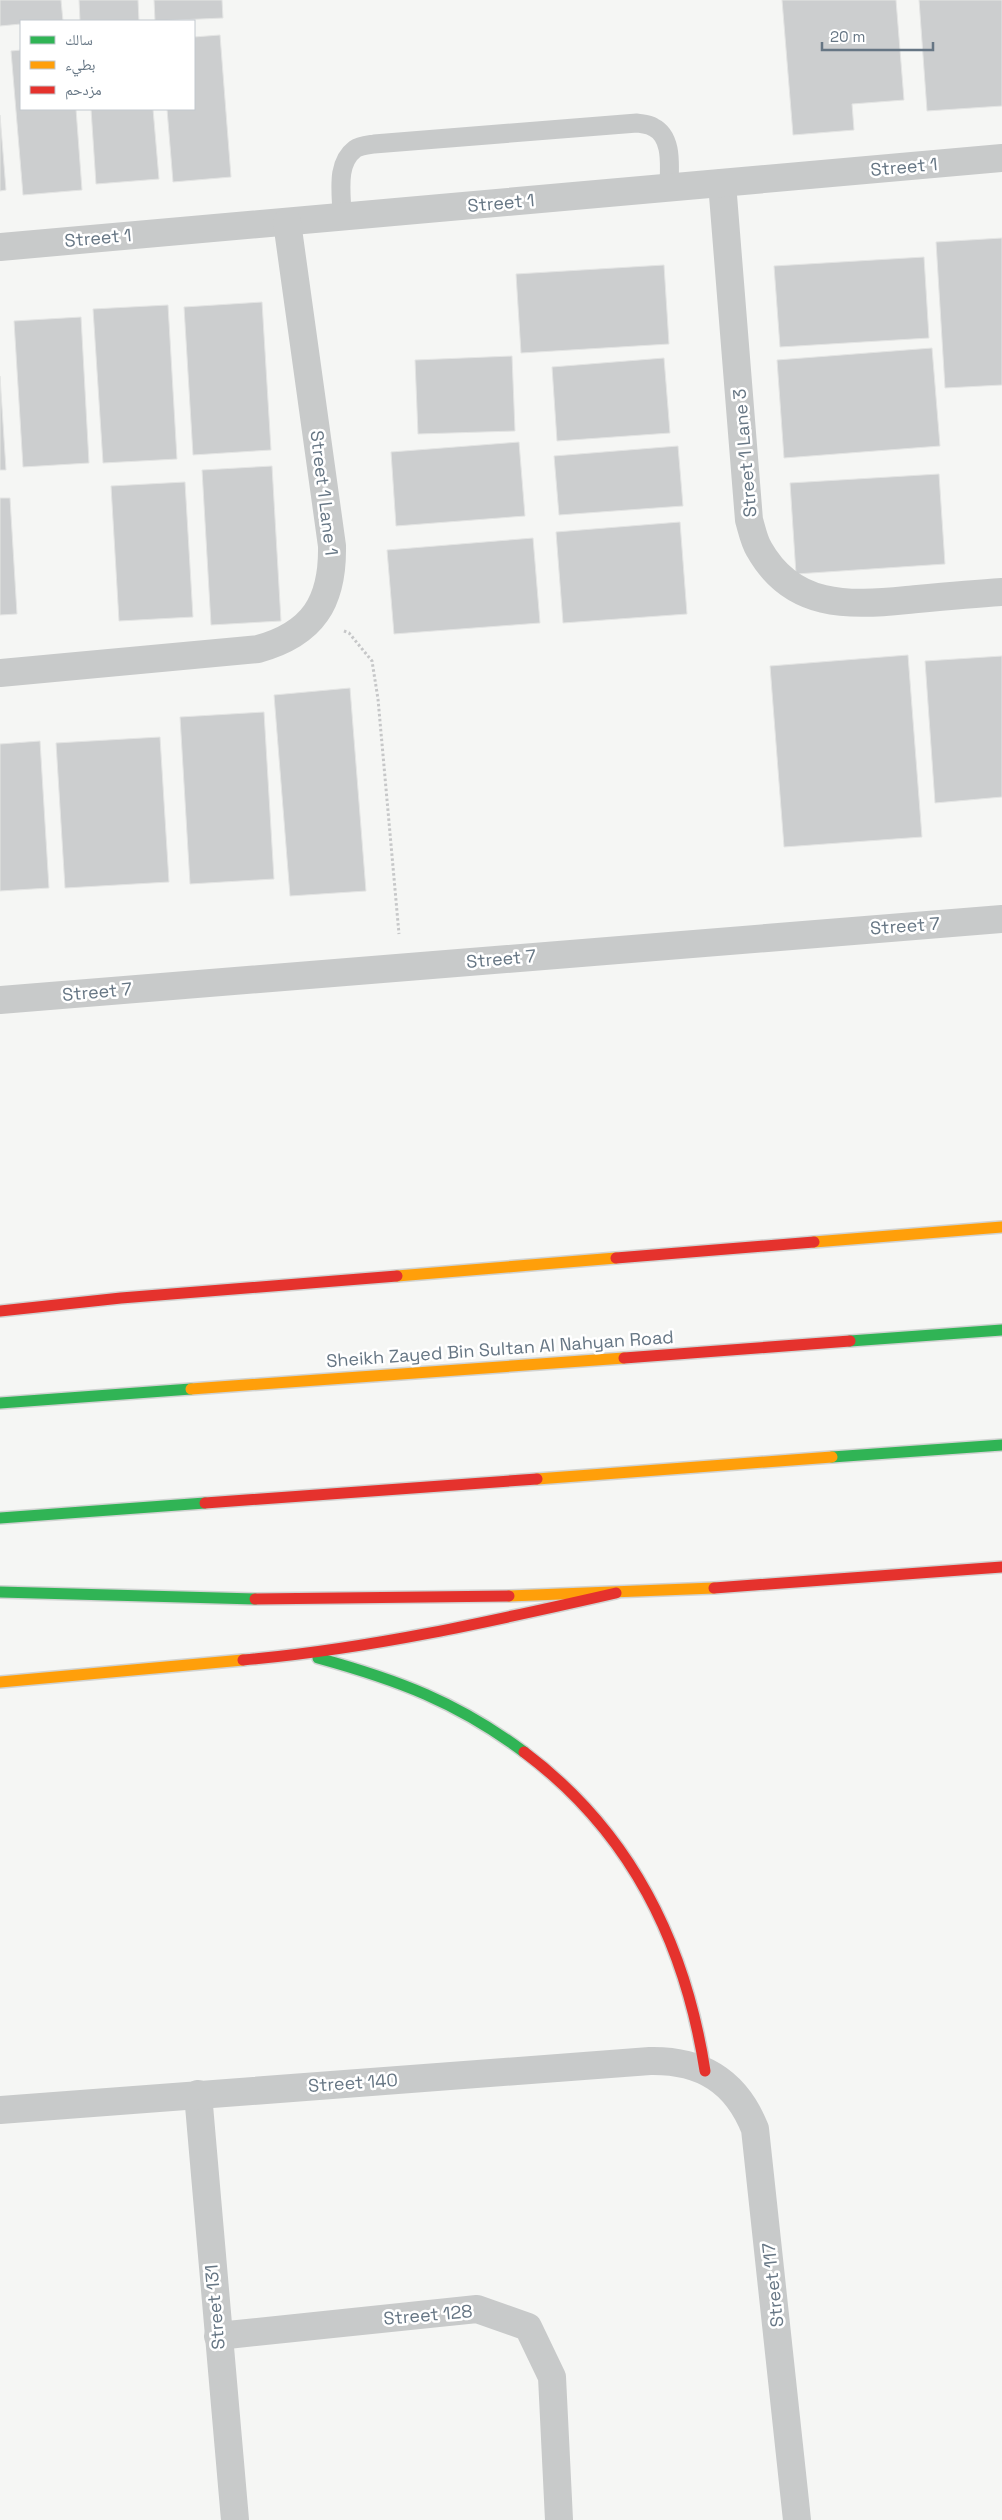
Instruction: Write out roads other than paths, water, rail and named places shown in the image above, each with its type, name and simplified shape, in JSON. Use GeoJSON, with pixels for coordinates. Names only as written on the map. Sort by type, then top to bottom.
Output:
{"type":"FeatureCollection","features":[{"type":"Feature","properties":{"kind":"main road"},"geometry":{"type":"LineString","coordinates":[[0,1311],[121,1298],[1002,1227]]}},
{"type":"Feature","properties":{"kind":"main road","name":"Sheikh Zayed Bin Sultan Al Nahyan Road"},"geometry":{"type":"LineString","coordinates":[[0,1403],[1002,1330]]}},
{"type":"Feature","properties":{"kind":"main road"},"geometry":{"type":"LineString","coordinates":[[0,1518],[1002,1445]]}},
{"type":"Feature","properties":{"kind":"main road"},"geometry":{"type":"LineString","coordinates":[[0,1592],[115,1597],[428,1598],[616,1593],[803,1583],[1002,1567]]}},
{"type":"Feature","properties":{"kind":"main road"},"geometry":{"type":"LineString","coordinates":[[0,1682],[304,1655],[512,1617],[616,1593]]}},
{"type":"Feature","properties":{"kind":"main road"},"geometry":{"type":"LineString","coordinates":[[304,1655],[351,1664],[397,1678],[441,1698],[483,1720],[559,1778],[621,1850],[647,1891],[668,1933],[688,1987],[698,2024],[705,2070]]}},
{"type":"Feature","properties":{"kind":"street","name":"Street 1"},"geometry":{"type":"LineString","coordinates":[[0,247],[1002,158]]}},
{"type":"Feature","properties":{"kind":"street","name":"Street 1 Lane 3"},"geometry":{"type":"LineString","coordinates":[[722,183],[750,520],[759,549],[777,573],[801,592],[830,602],[861,604],[1002,592]]}},
{"type":"Feature","properties":{"kind":"street","name":"Street 1 Lane 1"},"geometry":{"type":"LineString","coordinates":[[0,674],[258,649],[281,643],[299,631],[314,616],[324,601],[333,570],[332,546],[286,222]]}},
{"type":"Feature","properties":{"kind":"street","name":"Street 7"},"geometry":{"type":"LineString","coordinates":[[0,1000],[1002,918]]}},
{"type":"Feature","properties":{"kind":"street","name":"Street 140"},"geometry":{"type":"LineString","coordinates":[[0,2110],[650,2061],[688,2064],[705,2070]]}},
{"type":"Feature","properties":{"kind":"street","name":"Street 117"},"geometry":{"type":"LineString","coordinates":[[705,2070],[722,2081],[736,2095],[748,2111],[755,2130],[797,2520]]}},
{"type":"Feature","properties":{"kind":"street","name":"Street 131"},"geometry":{"type":"LineString","coordinates":[[198,2094],[235,2520]]}},
{"type":"Feature","properties":{"kind":"street","name":"Street 128"},"geometry":{"type":"LineString","coordinates":[[218,2336],[477,2309],[528,2327],[552,2377],[559,2520]]}},
{"type":"Feature","properties":{"kind":"lane"},"geometry":{"type":"LineString","coordinates":[[342,217],[341,173],[345,160],[356,148],[374,144],[637,124],[653,126],[663,136],[668,149],[669,188]]}}]}
